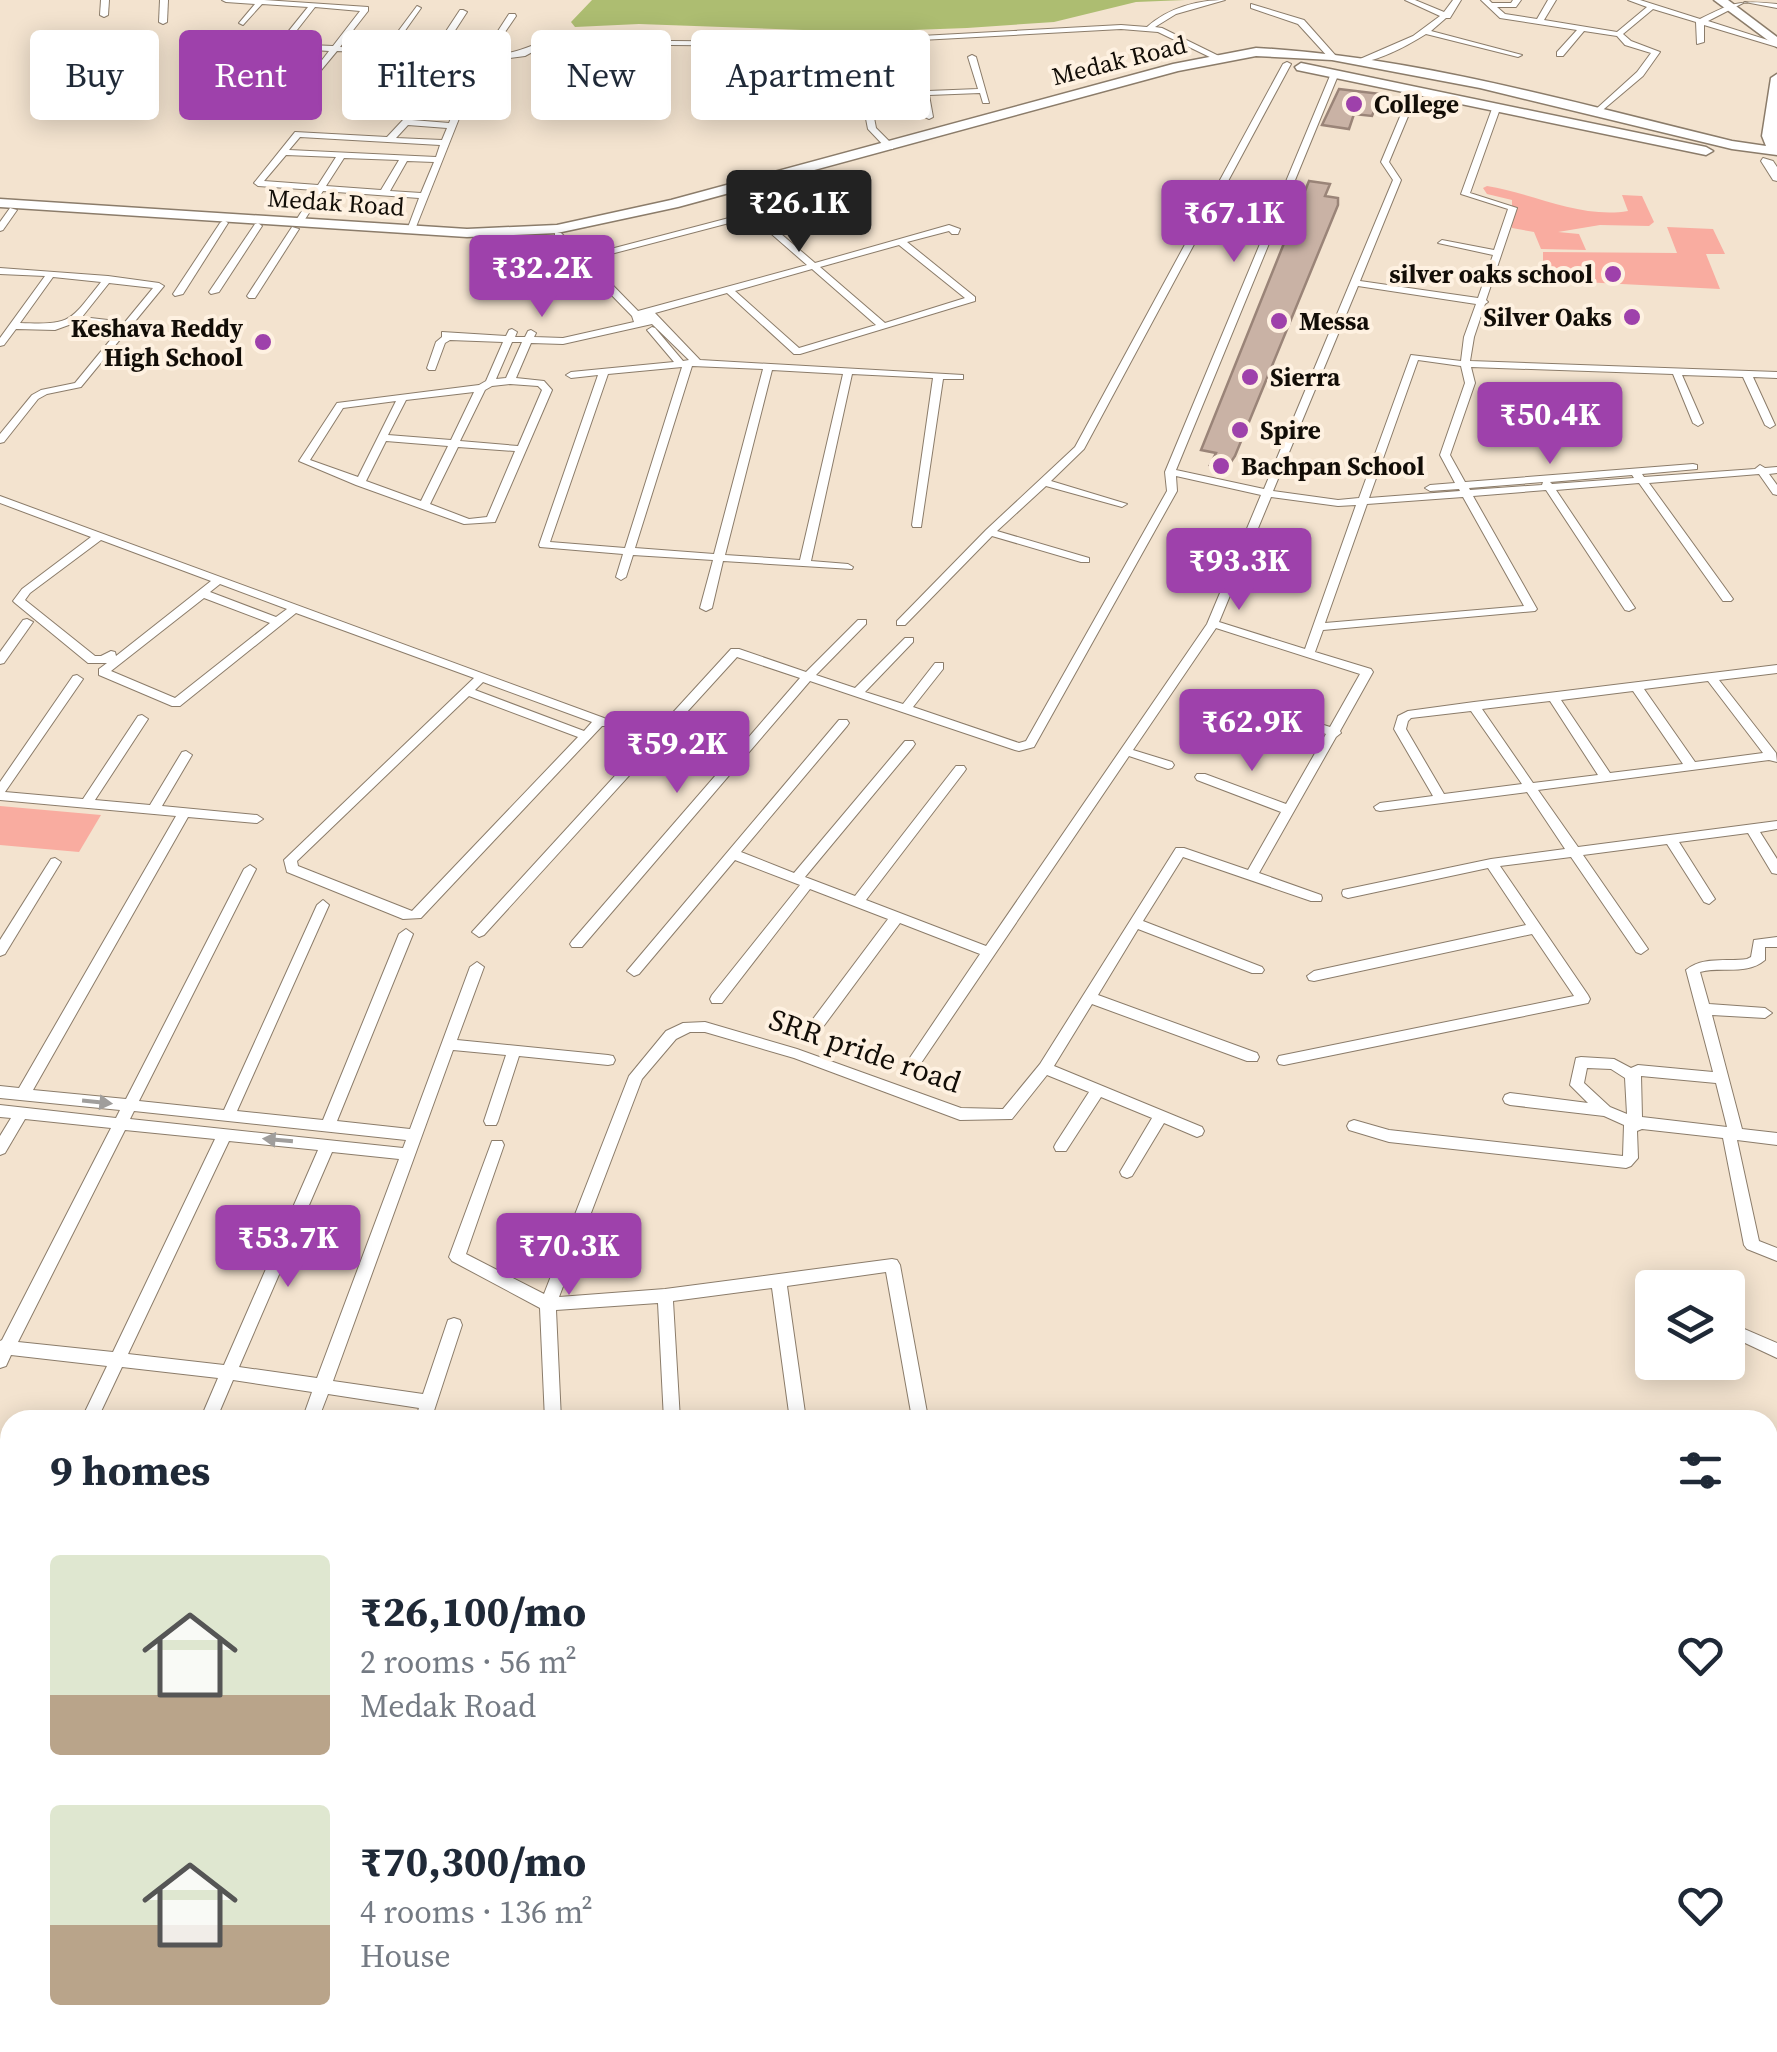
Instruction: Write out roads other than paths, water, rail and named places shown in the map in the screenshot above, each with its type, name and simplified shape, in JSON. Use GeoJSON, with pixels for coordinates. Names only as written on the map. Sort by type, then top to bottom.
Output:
{"type":"FeatureCollection","features":[{"type":"Feature","properties":{"kind":"main road"},"geometry":{"type":"LineString","coordinates":[[1725,4],[1777,43]]}},
{"type":"Feature","properties":{"kind":"main road","name":"Medak Road"},"geometry":{"type":"LineString","coordinates":[[4,207],[495,234],[580,226],[1221,59],[1282,52],[1363,61],[1598,112],[1773,156]]}},
{"type":"Feature","properties":{"kind":"main road"},"geometry":{"type":"LineString","coordinates":[[1093,100],[1247,58],[1305,57],[1773,156]]}},
{"type":"Feature","properties":{"kind":"main road"},"geometry":{"type":"LineString","coordinates":[[1056,100],[1093,100],[1232,64],[1306,62],[1619,130],[1773,156]]}},
{"type":"Feature","properties":{"kind":"main road","name":"Medak Road"},"geometry":{"type":"LineString","coordinates":[[4,207],[464,239],[563,234],[1093,100],[1237,68],[1287,64],[1773,156]]}},
{"type":"Feature","properties":{"kind":"main road"},"geometry":{"type":"LineString","coordinates":[[1777,78],[1769,136],[1777,177]]}},
{"type":"Feature","properties":{"kind":"street"},"geometry":{"type":"LineString","coordinates":[[104,15],[105,0]]}},
{"type":"Feature","properties":{"kind":"street"},"geometry":{"type":"LineString","coordinates":[[163,22],[164,0]]}},
{"type":"Feature","properties":{"kind":"street"},"geometry":{"type":"LineString","coordinates":[[226,0],[365,7],[322,65]]}},
{"type":"Feature","properties":{"kind":"street"},"geometry":{"type":"LineString","coordinates":[[1150,28],[1158,20],[1221,0]]}},
{"type":"Feature","properties":{"kind":"street"},"geometry":{"type":"LineString","coordinates":[[1409,0],[1447,16]]}},
{"type":"Feature","properties":{"kind":"street"},"geometry":{"type":"LineString","coordinates":[[1363,61],[1428,32],[1447,16],[1457,0]]}},
{"type":"Feature","properties":{"kind":"street"},"geometry":{"type":"LineString","coordinates":[[1488,3],[1512,6],[1516,0]]}},
{"type":"Feature","properties":{"kind":"street"},"geometry":{"type":"LineString","coordinates":[[1540,21],[1552,0]]}},
{"type":"Feature","properties":{"kind":"street"},"geometry":{"type":"LineString","coordinates":[[1632,0],[1777,43]]}},
{"type":"Feature","properties":{"kind":"street"},"geometry":{"type":"LineString","coordinates":[[1700,22],[1725,4],[1744,0],[1777,6]]}},
{"type":"Feature","properties":{"kind":"street"},"geometry":{"type":"LineString","coordinates":[[244,23],[260,2]]}},
{"type":"Feature","properties":{"kind":"street"},"geometry":{"type":"LineString","coordinates":[[1488,3],[1503,16],[1619,34],[1628,43],[1656,52],[1640,74],[1598,112]]}},
{"type":"Feature","properties":{"kind":"street"},"geometry":{"type":"LineString","coordinates":[[293,30],[313,5]]}},
{"type":"Feature","properties":{"kind":"street"},"geometry":{"type":"LineString","coordinates":[[1254,6],[1300,22],[1332,56]]}},
{"type":"Feature","properties":{"kind":"street"},"geometry":{"type":"LineString","coordinates":[[1619,34],[1650,7]]}},
{"type":"Feature","properties":{"kind":"street"},"geometry":{"type":"LineString","coordinates":[[401,30],[417,8]]}},
{"type":"Feature","properties":{"kind":"street"},"geometry":{"type":"LineString","coordinates":[[452,30],[464,12]]}},
{"type":"Feature","properties":{"kind":"street"},"geometry":{"type":"LineString","coordinates":[[503,30],[512,16]]}},
{"type":"Feature","properties":{"kind":"street"},"geometry":{"type":"LineString","coordinates":[[1700,22],[1700,42]]}},
{"type":"Feature","properties":{"kind":"street"},"geometry":{"type":"LineString","coordinates":[[1560,54],[1584,27]]}},
{"type":"Feature","properties":{"kind":"street"},"geometry":{"type":"LineString","coordinates":[[511,61],[546,42],[810,44],[1018,30],[1150,28],[1221,59]]}},
{"type":"Feature","properties":{"kind":"street"},"geometry":{"type":"LineString","coordinates":[[1428,32],[1518,55]]}},
{"type":"Feature","properties":{"kind":"street"},"geometry":{"type":"LineString","coordinates":[[322,48],[342,49]]}},
{"type":"Feature","properties":{"kind":"street"},"geometry":{"type":"LineString","coordinates":[[511,55],[522,54]]}},
{"type":"Feature","properties":{"kind":"street"},"geometry":{"type":"LineString","coordinates":[[930,93],[984,96],[972,58]]}},
{"type":"Feature","properties":{"kind":"street"},"geometry":{"type":"LineString","coordinates":[[901,624],[990,532],[1079,449],[1287,64]]}},
{"type":"Feature","properties":{"kind":"street"},"geometry":{"type":"LineString","coordinates":[[479,932],[735,652],[1019,747],[1030,744],[1172,491],[1170,472],[1335,72]]}},
{"type":"Feature","properties":{"kind":"street"},"geometry":{"type":"LineString","coordinates":[[912,1065],[1213,624],[1397,180],[1385,162],[1415,90]]}},
{"type":"Feature","properties":{"kind":"street"},"geometry":{"type":"LineString","coordinates":[[1318,628],[1532,608],[1445,454],[1470,383],[1465,364],[1469,338],[1513,208],[1465,194],[1497,106]]}},
{"type":"Feature","properties":{"kind":"street"},"geometry":{"type":"LineString","coordinates":[[412,230],[454,120]]}},
{"type":"Feature","properties":{"kind":"street"},"geometry":{"type":"LineString","coordinates":[[870,120],[872,129],[890,148]]}},
{"type":"Feature","properties":{"kind":"street"},"geometry":{"type":"LineString","coordinates":[[390,140],[406,122],[451,126]]}},
{"type":"Feature","properties":{"kind":"street"},"geometry":{"type":"LineString","coordinates":[[423,196],[258,184],[298,134],[444,143]]}},
{"type":"Feature","properties":{"kind":"street"},"geometry":{"type":"LineString","coordinates":[[252,296],[320,188],[363,138]]}},
{"type":"Feature","properties":{"kind":"street"},"geometry":{"type":"LineString","coordinates":[[284,152],[438,160]]}},
{"type":"Feature","properties":{"kind":"street"},"geometry":{"type":"LineString","coordinates":[[384,193],[404,158]]}},
{"type":"Feature","properties":{"kind":"street"},"geometry":{"type":"LineString","coordinates":[[732,194],[883,326]]}},
{"type":"Feature","properties":{"kind":"street"},"geometry":{"type":"LineString","coordinates":[[0,228],[4,207]]}},
{"type":"Feature","properties":{"kind":"street"},"geometry":{"type":"LineString","coordinates":[[588,258],[754,214]]}},
{"type":"Feature","properties":{"kind":"street"},"geometry":{"type":"LineString","coordinates":[[178,294],[224,223]]}},
{"type":"Feature","properties":{"kind":"street"},"geometry":{"type":"LineString","coordinates":[[214,292],[258,226]]}},
{"type":"Feature","properties":{"kind":"street"},"geometry":{"type":"LineString","coordinates":[[432,368],[441,342],[448,336],[511,335],[563,340],[957,230],[949,228],[903,244]]}},
{"type":"Feature","properties":{"kind":"street"},"geometry":{"type":"LineString","coordinates":[[563,234],[689,363]]}},
{"type":"Feature","properties":{"kind":"street"},"geometry":{"type":"LineString","coordinates":[[1442,243],[1499,253]]}},
{"type":"Feature","properties":{"kind":"street"},"geometry":{"type":"LineString","coordinates":[[731,291],[797,352],[972,300],[903,244]]}},
{"type":"Feature","properties":{"kind":"street"},"geometry":{"type":"LineString","coordinates":[[0,271],[158,286],[78,385],[35,397],[0,440]]}},
{"type":"Feature","properties":{"kind":"street"},"geometry":{"type":"LineString","coordinates":[[0,343],[52,274]]}},
{"type":"Feature","properties":{"kind":"street"},"geometry":{"type":"LineString","coordinates":[[76,319],[108,279]]}},
{"type":"Feature","properties":{"kind":"street"},"geometry":{"type":"LineString","coordinates":[[1357,283],[1482,302]]}},
{"type":"Feature","properties":{"kind":"street"},"geometry":{"type":"LineString","coordinates":[[644,317],[689,363]]}},
{"type":"Feature","properties":{"kind":"street"},"geometry":{"type":"LineString","coordinates":[[13,326],[54,327],[76,319],[127,325]]}},
{"type":"Feature","properties":{"kind":"street"},"geometry":{"type":"LineString","coordinates":[[424,506],[511,335]]}},
{"type":"Feature","properties":{"kind":"street"},"geometry":{"type":"LineString","coordinates":[[510,381],[530,336]]}},
{"type":"Feature","properties":{"kind":"street"},"geometry":{"type":"LineString","coordinates":[[1309,654],[1414,357],[1465,364],[1777,375]]}},
{"type":"Feature","properties":{"kind":"street"},"geometry":{"type":"LineString","coordinates":[[622,577],[689,363]]}},
{"type":"Feature","properties":{"kind":"street"},"geometry":{"type":"LineString","coordinates":[[571,375],[689,363],[960,377]]}},
{"type":"Feature","properties":{"kind":"street"},"geometry":{"type":"LineString","coordinates":[[706,608],[768,367]]}},
{"type":"Feature","properties":{"kind":"street"},"geometry":{"type":"LineString","coordinates":[[1676,371],[1698,422]]}},
{"type":"Feature","properties":{"kind":"street"},"geometry":{"type":"LineString","coordinates":[[604,372],[542,543],[848,568]]}},
{"type":"Feature","properties":{"kind":"street"},"geometry":{"type":"LineString","coordinates":[[805,563],[848,372]]}},
{"type":"Feature","properties":{"kind":"street"},"geometry":{"type":"LineString","coordinates":[[1748,374],[1770,426]]}},
{"type":"Feature","properties":{"kind":"street"},"geometry":{"type":"LineString","coordinates":[[917,525],[938,378]]}},
{"type":"Feature","properties":{"kind":"street"},"geometry":{"type":"LineString","coordinates":[[510,381],[541,383],[546,390],[491,520],[468,522],[305,463],[304,458],[340,405],[510,381]]}},
{"type":"Feature","properties":{"kind":"street"},"geometry":{"type":"LineString","coordinates":[[360,483],[403,396]]}},
{"type":"Feature","properties":{"kind":"street"},"geometry":{"type":"LineString","coordinates":[[382,438],[522,448]]}},
{"type":"Feature","properties":{"kind":"street"},"geometry":{"type":"LineString","coordinates":[[1759,467],[1777,461]]}},
{"type":"Feature","properties":{"kind":"street"},"geometry":{"type":"LineString","coordinates":[[1170,472],[1264,494],[1338,503],[1365,497],[1638,475],[1759,467],[1777,470]]}},
{"type":"Feature","properties":{"kind":"street"},"geometry":{"type":"LineString","coordinates":[[1759,467],[1777,492]]}},
{"type":"Feature","properties":{"kind":"street"},"geometry":{"type":"LineString","coordinates":[[1638,475],[1727,599]]}},
{"type":"Feature","properties":{"kind":"street"},"geometry":{"type":"LineString","coordinates":[[1044,482],[1122,504]]}},
{"type":"Feature","properties":{"kind":"street"},"geometry":{"type":"LineString","coordinates":[[1546,483],[1629,608]]}},
{"type":"Feature","properties":{"kind":"street"},"geometry":{"type":"LineString","coordinates":[[0,499],[603,722]]}},
{"type":"Feature","properties":{"kind":"street"},"geometry":{"type":"LineString","coordinates":[[990,532],[1085,560]]}},
{"type":"Feature","properties":{"kind":"street"},"geometry":{"type":"LineString","coordinates":[[100,536],[26,590],[20,601],[92,660],[104,660],[186,595]]}},
{"type":"Feature","properties":{"kind":"street"},"geometry":{"type":"LineString","coordinates":[[219,580],[103,672],[176,703],[295,608]]}},
{"type":"Feature","properties":{"kind":"street"},"geometry":{"type":"LineString","coordinates":[[202,594],[278,622]]}},
{"type":"Feature","properties":{"kind":"street"},"geometry":{"type":"LineString","coordinates":[[0,660],[27,622]]}},
{"type":"Feature","properties":{"kind":"street"},"geometry":{"type":"LineString","coordinates":[[577,944],[808,676],[862,622]]}},
{"type":"Feature","properties":{"kind":"street"},"geometry":{"type":"LineString","coordinates":[[1213,624],[1367,672],[1250,876]]}},
{"type":"Feature","properties":{"kind":"street"},"geometry":{"type":"LineString","coordinates":[[858,692],[910,640]]}},
{"type":"Feature","properties":{"kind":"street"},"geometry":{"type":"LineString","coordinates":[[906,708],[940,666]]}},
{"type":"Feature","properties":{"kind":"street"},"geometry":{"type":"LineString","coordinates":[[1441,799],[1400,729],[1408,714],[1777,670]]}},
{"type":"Feature","properties":{"kind":"street"},"geometry":{"type":"LineString","coordinates":[[482,677],[290,860],[292,870],[408,916],[416,915],[603,722]]}},
{"type":"Feature","properties":{"kind":"street"},"geometry":{"type":"LineString","coordinates":[[1711,677],[1774,760]]}},
{"type":"Feature","properties":{"kind":"street"},"geometry":{"type":"LineString","coordinates":[[77,678],[0,794],[257,819]]}},
{"type":"Feature","properties":{"kind":"street"},"geometry":{"type":"LineString","coordinates":[[1636,686],[1692,766]]}},
{"type":"Feature","properties":{"kind":"street"},"geometry":{"type":"LineString","coordinates":[[467,691],[586,736]]}},
{"type":"Feature","properties":{"kind":"street"},"geometry":{"type":"LineString","coordinates":[[1553,696],[1607,778]]}},
{"type":"Feature","properties":{"kind":"street"},"geometry":{"type":"LineString","coordinates":[[1226,698],[1335,733]]}},
{"type":"Feature","properties":{"kind":"street"},"geometry":{"type":"LineString","coordinates":[[1474,706],[1640,949]]}},
{"type":"Feature","properties":{"kind":"street"},"geometry":{"type":"LineString","coordinates":[[86,805],[142,719]]}},
{"type":"Feature","properties":{"kind":"street"},"geometry":{"type":"LineString","coordinates":[[634,971],[843,723]]}},
{"type":"Feature","properties":{"kind":"street"},"geometry":{"type":"LineString","coordinates":[[717,999],[802,881],[909,744]]}},
{"type":"Feature","properties":{"kind":"street"},"geometry":{"type":"LineString","coordinates":[[1125,750],[1168,765]]}},
{"type":"Feature","properties":{"kind":"street"},"geometry":{"type":"LineString","coordinates":[[154,809],[186,755]]}},
{"type":"Feature","properties":{"kind":"street"},"geometry":{"type":"LineString","coordinates":[[1380,807],[1692,766],[1774,760]]}},
{"type":"Feature","properties":{"kind":"street"},"geometry":{"type":"LineString","coordinates":[[858,902],[960,769]]}},
{"type":"Feature","properties":{"kind":"street"},"geometry":{"type":"LineString","coordinates":[[1201,778],[1289,810]]}},
{"type":"Feature","properties":{"kind":"street"},"geometry":{"type":"LineString","coordinates":[[23,1094],[184,813]]}},
{"type":"Feature","properties":{"kind":"street"},"geometry":{"type":"LineString","coordinates":[[1348,893],[1491,863],[1777,825]]}},
{"type":"Feature","properties":{"kind":"street"},"geometry":{"type":"LineString","coordinates":[[1752,829],[1777,870]]}},
{"type":"Feature","properties":{"kind":"street"},"geometry":{"type":"LineString","coordinates":[[1670,839],[1709,899]]}},
{"type":"Feature","properties":{"kind":"street","name":"SRR pride road"},"geometry":{"type":"LineString","coordinates":[[548,1304],[636,1076],[671,1035],[688,1027],[705,1027],[797,1054],[960,1114],[1007,1115],[1045,1068],[1180,851],[1316,898]]}},
{"type":"Feature","properties":{"kind":"street"},"geometry":{"type":"LineString","coordinates":[[735,854],[988,952]]}},
{"type":"Feature","properties":{"kind":"street"},"geometry":{"type":"LineString","coordinates":[[0,951],[55,862]]}},
{"type":"Feature","properties":{"kind":"street"},"geometry":{"type":"LineString","coordinates":[[1284,1060],[1583,998],[1491,863]]}},
{"type":"Feature","properties":{"kind":"street"},"geometry":{"type":"LineString","coordinates":[[250,869],[2,1352],[117,1359],[228,1372],[428,1402]]}},
{"type":"Feature","properties":{"kind":"street"},"geometry":{"type":"LineString","coordinates":[[228,1116],[324,905]]}},
{"type":"Feature","properties":{"kind":"street"},"geometry":{"type":"LineString","coordinates":[[815,1027],[897,917]]}},
{"type":"Feature","properties":{"kind":"street"},"geometry":{"type":"LineString","coordinates":[[1135,923],[1257,970]]}},
{"type":"Feature","properties":{"kind":"street"},"geometry":{"type":"LineString","coordinates":[[1314,976],[1536,928]]}},
{"type":"Feature","properties":{"kind":"street"},"geometry":{"type":"LineString","coordinates":[[328,1125],[406,934]]}},
{"type":"Feature","properties":{"kind":"street"},"geometry":{"type":"LineString","coordinates":[[1777,942],[1758,944],[1758,960],[1749,965],[1696,966],[1693,970],[1721,1078],[1752,1245],[1777,1255]]}},
{"type":"Feature","properties":{"kind":"street"},"geometry":{"type":"LineString","coordinates":[[314,1410],[477,966]]}},
{"type":"Feature","properties":{"kind":"street"},"geometry":{"type":"LineString","coordinates":[[1089,997],[1252,1057]]}},
{"type":"Feature","properties":{"kind":"street"},"geometry":{"type":"LineString","coordinates":[[1703,1008],[1765,1012]]}},
{"type":"Feature","properties":{"kind":"street"},"geometry":{"type":"LineString","coordinates":[[449,1044],[608,1060]]}},
{"type":"Feature","properties":{"kind":"street"},"geometry":{"type":"LineString","coordinates":[[491,1121],[514,1051]]}},
{"type":"Feature","properties":{"kind":"street"},"geometry":{"type":"LineString","coordinates":[[1606,1111],[1577,1085],[1581,1062],[1614,1064],[1632,1075]]}},
{"type":"Feature","properties":{"kind":"street"},"geometry":{"type":"LineString","coordinates":[[1045,1068],[1197,1131]]}},
{"type":"Feature","properties":{"kind":"street"},"geometry":{"type":"LineString","coordinates":[[1632,1075],[1644,1069],[1721,1078]]}},
{"type":"Feature","properties":{"kind":"street"},"geometry":{"type":"LineString","coordinates":[[1632,1075],[1635,1124]]}},
{"type":"Feature","properties":{"kind":"street"},"geometry":{"type":"LineString","coordinates":[[1061,1147],[1098,1090]]}},
{"type":"Feature","properties":{"kind":"street"},"geometry":{"type":"LineString","coordinates":[[0,1092],[416,1135]]}},
{"type":"Feature","properties":{"kind":"street"},"geometry":{"type":"LineString","coordinates":[[1510,1099],[1606,1111],[1635,1124],[1777,1139]]}},
{"type":"Feature","properties":{"kind":"street"},"geometry":{"type":"LineString","coordinates":[[0,1111],[409,1154]]}},
{"type":"Feature","properties":{"kind":"street"},"geometry":{"type":"LineString","coordinates":[[0,1149],[21,1113]]}},
{"type":"Feature","properties":{"kind":"street"},"geometry":{"type":"LineString","coordinates":[[1127,1172],[1161,1116]]}},
{"type":"Feature","properties":{"kind":"street"},"geometry":{"type":"LineString","coordinates":[[1354,1126],[1389,1136],[1626,1162],[1630,1158],[1630,1128],[1635,1124]]}},
{"type":"Feature","properties":{"kind":"street"},"geometry":{"type":"LineString","coordinates":[[94,1410],[224,1135]]}},
{"type":"Feature","properties":{"kind":"street"},"geometry":{"type":"LineString","coordinates":[[212,1410],[328,1144]]}},
{"type":"Feature","properties":{"kind":"street"},"geometry":{"type":"LineString","coordinates":[[497,1145],[457,1257],[548,1304],[664,1296],[892,1266],[919,1410]]}},
{"type":"Feature","properties":{"kind":"street"},"geometry":{"type":"LineString","coordinates":[[778,1280],[797,1410]]}},
{"type":"Feature","properties":{"kind":"street"},"geometry":{"type":"LineString","coordinates":[[664,1296],[671,1410]]}},
{"type":"Feature","properties":{"kind":"street"},"geometry":{"type":"LineString","coordinates":[[548,1304],[553,1410]]}},
{"type":"Feature","properties":{"kind":"street"},"geometry":{"type":"LineString","coordinates":[[426,1410],[454,1324]]}},
{"type":"Feature","properties":{"kind":"street"},"geometry":{"type":"LineString","coordinates":[[1745,1336],[1777,1351]]}},
{"type":"Feature","properties":{"kind":"place","name":"College"},"geometry":{"type":"Point","coordinates":[1354,104]}},
{"type":"Feature","properties":{"kind":"place","name":"silver oaks school"},"geometry":{"type":"Point","coordinates":[1613,274]}},
{"type":"Feature","properties":{"kind":"place","name":"Silver Oaks"},"geometry":{"type":"Point","coordinates":[1632,317]}},
{"type":"Feature","properties":{"kind":"place","name":"Messa"},"geometry":{"type":"Point","coordinates":[1279,321]}},
{"type":"Feature","properties":{"kind":"place","name":"Keshava Reddy High School"},"geometry":{"type":"Point","coordinates":[263,342]}},
{"type":"Feature","properties":{"kind":"place","name":"Sierra"},"geometry":{"type":"Point","coordinates":[1250,377]}},
{"type":"Feature","properties":{"kind":"place","name":"Spire"},"geometry":{"type":"Point","coordinates":[1240,430]}},
{"type":"Feature","properties":{"kind":"place","name":"Bachpan School"},"geometry":{"type":"Point","coordinates":[1221,466]}}]}
